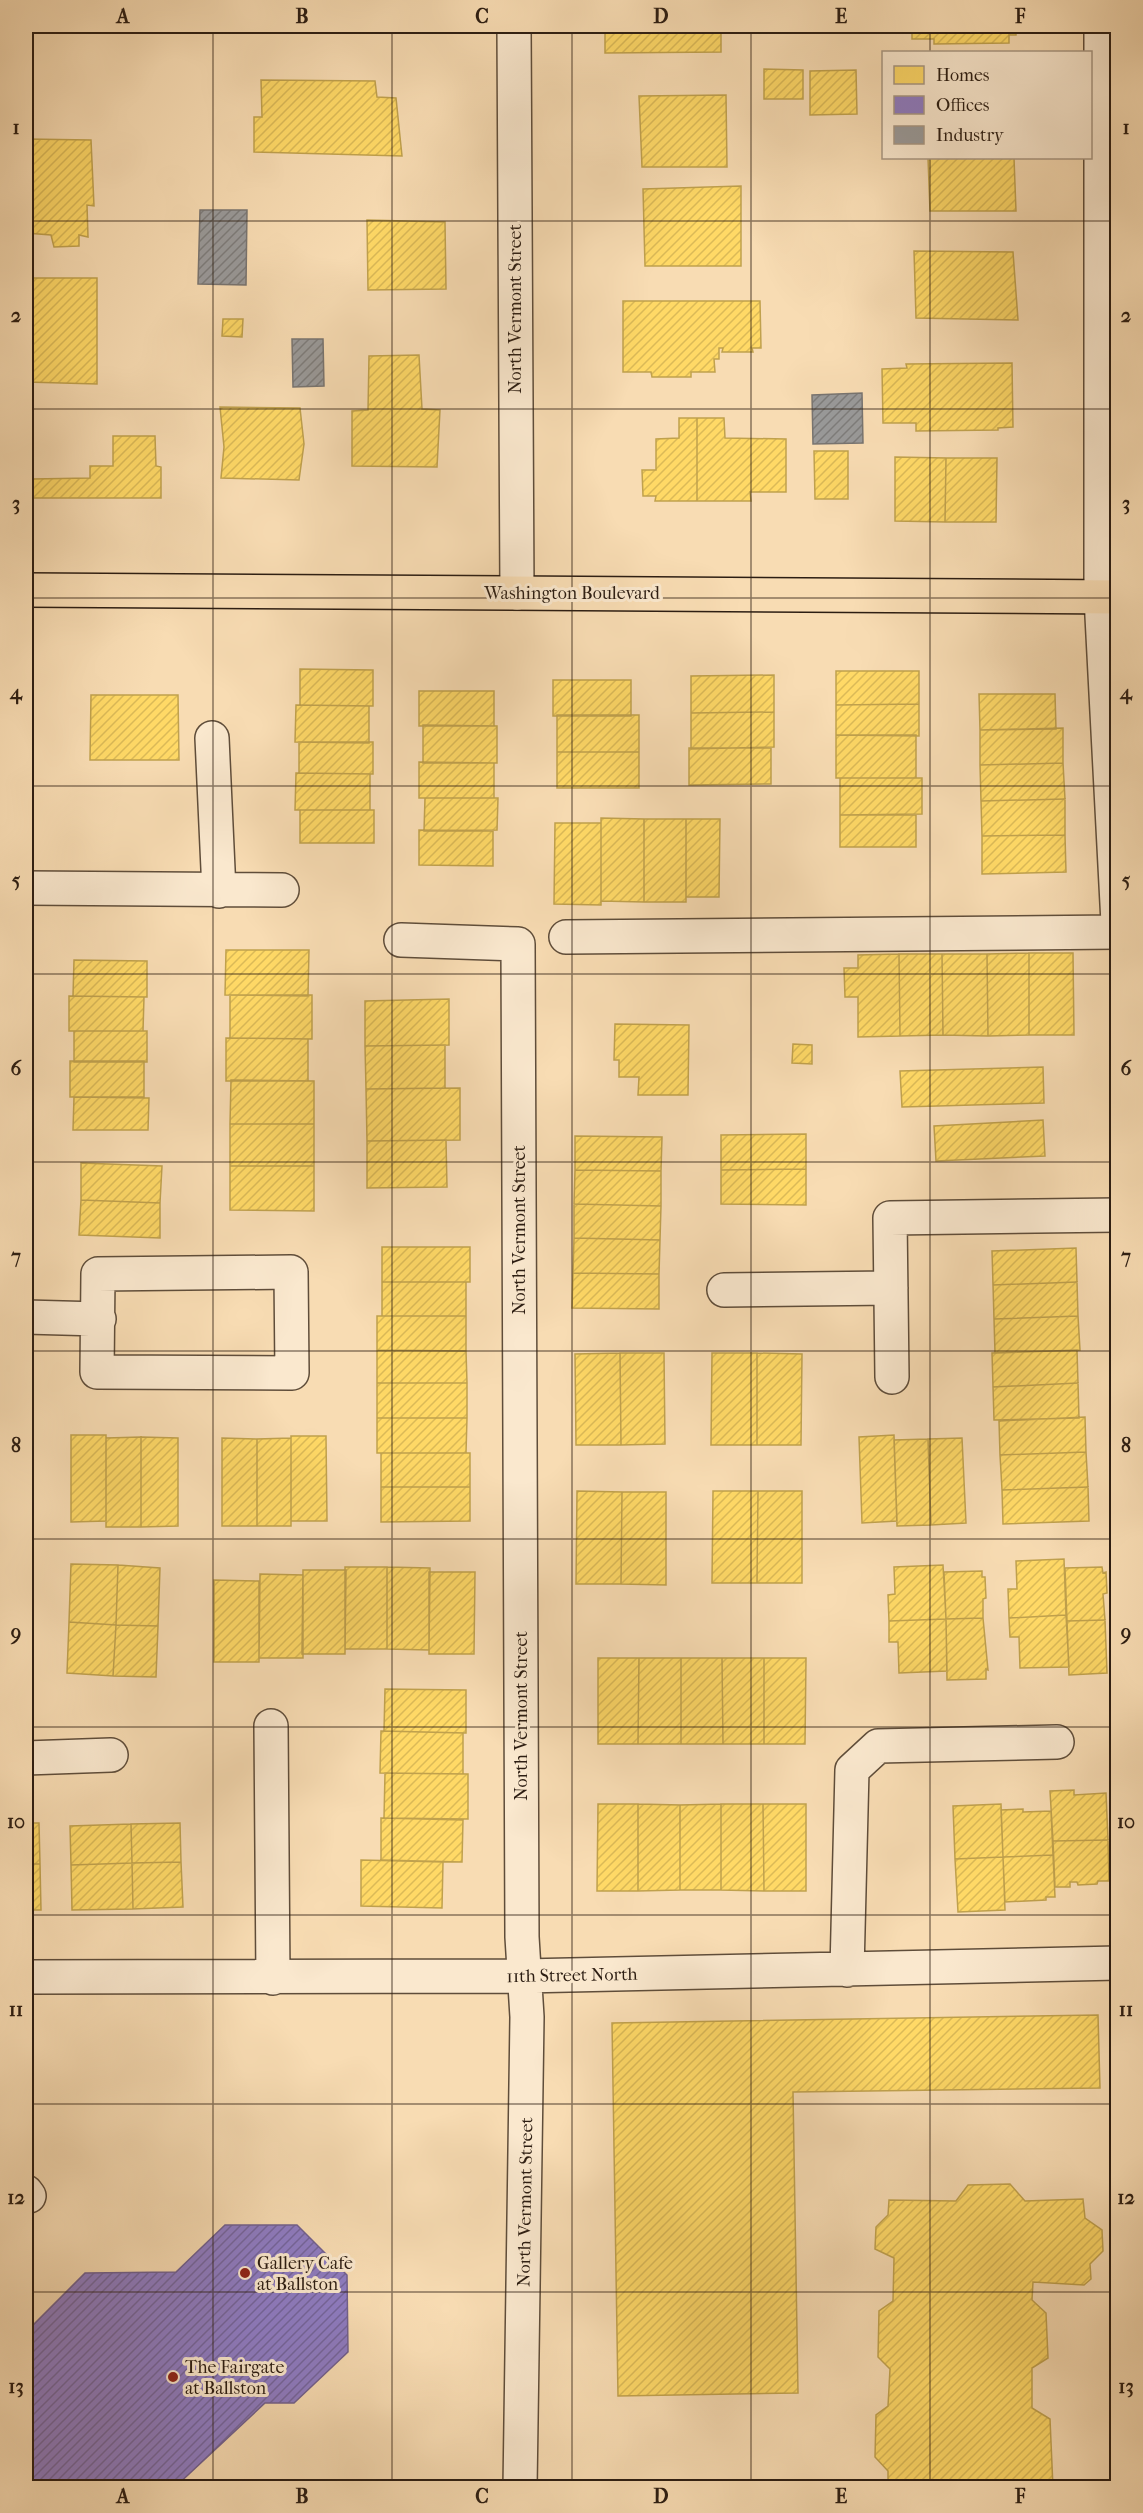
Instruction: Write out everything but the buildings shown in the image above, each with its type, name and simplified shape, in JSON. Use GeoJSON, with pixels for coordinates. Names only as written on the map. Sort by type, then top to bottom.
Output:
{"type":"FeatureCollection","features":[{"type":"Feature","properties":{"kind":"main road","name":"Washington Boulevard"},"geometry":{"type":"LineString","coordinates":[[26,590],[1109,597]]}},
{"type":"Feature","properties":{"kind":"street","name":"North Vermont Street"},"geometry":{"type":"LineString","coordinates":[[514,26],[517,593]]}},
{"type":"Feature","properties":{"kind":"street"},"geometry":{"type":"LineString","coordinates":[[1101,26],[1109,597],[1118,923]]}},
{"type":"Feature","properties":{"kind":"street"},"geometry":{"type":"LineString","coordinates":[[212,738],[219,891]]}},
{"type":"Feature","properties":{"kind":"street"},"geometry":{"type":"LineString","coordinates":[[26,888],[282,890]]}},
{"type":"Feature","properties":{"kind":"street"},"geometry":{"type":"LineString","coordinates":[[566,937],[1118,932]]}},
{"type":"Feature","properties":{"kind":"street","name":"North Vermont Street"},"geometry":{"type":"LineString","coordinates":[[401,940],[518,944],[524,1976],[527,2017],[520,2487]]}},
{"type":"Feature","properties":{"kind":"street"},"geometry":{"type":"LineString","coordinates":[[892,1377],[890,1218],[1118,1215]]}},
{"type":"Feature","properties":{"kind":"street"},"geometry":{"type":"LineString","coordinates":[[291,1272],[292,1373],[97,1372],[99,1319],[98,1274],[291,1272]]}},
{"type":"Feature","properties":{"kind":"street"},"geometry":{"type":"LineString","coordinates":[[724,1290],[891,1288]]}},
{"type":"Feature","properties":{"kind":"street"},"geometry":{"type":"LineString","coordinates":[[26,1317],[99,1319]]}},
{"type":"Feature","properties":{"kind":"street"},"geometry":{"type":"LineString","coordinates":[[271,1726],[273,1977]]}},
{"type":"Feature","properties":{"kind":"street"},"geometry":{"type":"LineString","coordinates":[[847,1970],[852,1770],[879,1746],[1057,1742]]}},
{"type":"Feature","properties":{"kind":"street"},"geometry":{"type":"LineString","coordinates":[[26,1758],[111,1755]]}},
{"type":"Feature","properties":{"kind":"street","name":"11th Street North"},"geometry":{"type":"LineString","coordinates":[[26,1977],[524,1976],[1118,1963]]}},
{"type":"Feature","properties":{"kind":"place","name":"Gallery Cafe at Ballston"},"geometry":{"type":"Point","coordinates":[245,2273]}},
{"type":"Feature","properties":{"kind":"place","name":"The Fairgate at Ballston"},"geometry":{"type":"Point","coordinates":[173,2377]}}]}
